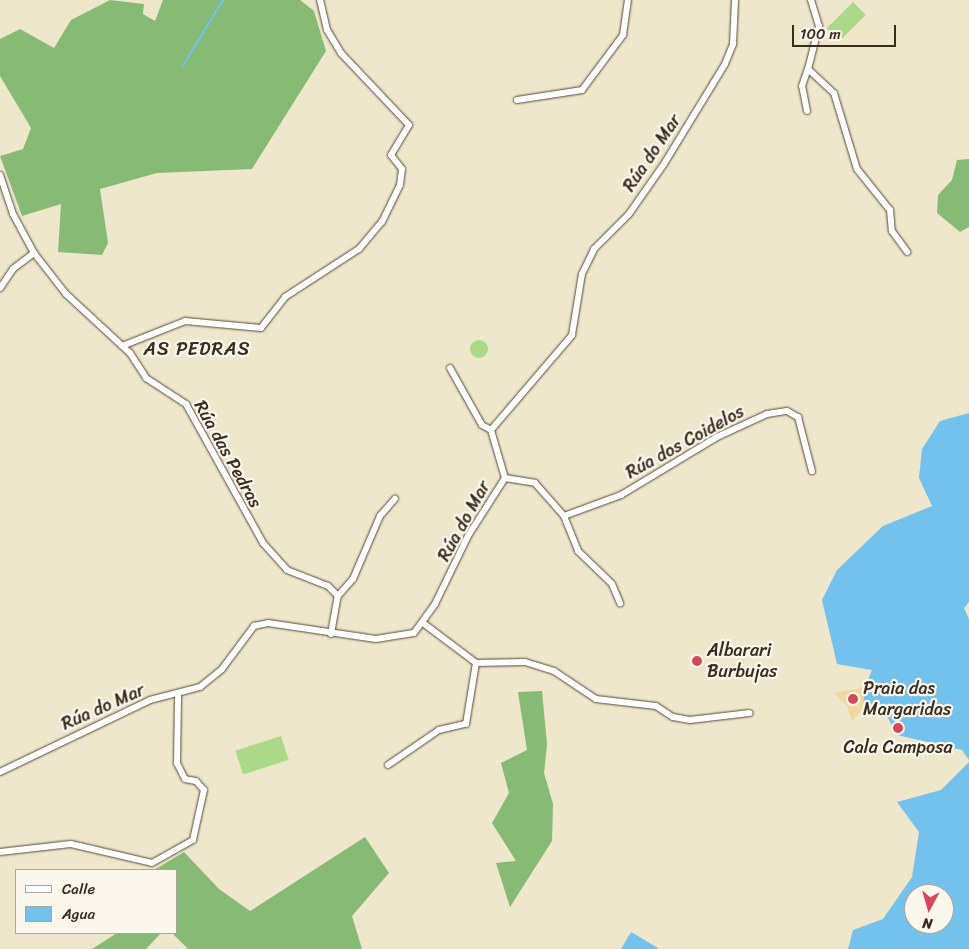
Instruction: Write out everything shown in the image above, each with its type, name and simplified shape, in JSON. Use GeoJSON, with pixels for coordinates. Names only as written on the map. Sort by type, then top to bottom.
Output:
{"type":"FeatureCollection","features":[{"type":"Feature","properties":{"kind":"street"},"geometry":{"type":"LineString","coordinates":[[122,346],[185,320],[261,328],[285,297],[359,249],[382,222],[400,185],[402,169],[391,155],[409,125],[341,53],[327,30],[320,0]]}},
{"type":"Feature","properties":{"kind":"street"},"geometry":{"type":"LineString","coordinates":[[517,100],[582,90],[623,35],[628,0]]}},
{"type":"Feature","properties":{"kind":"street","name":"Rúa do Mar"},"geometry":{"type":"LineString","coordinates":[[0,772],[150,700],[178,696],[200,686],[222,669],[254,626],[268,623],[331,634],[400,638],[423,623],[505,478],[491,430],[572,335],[582,274],[594,249],[629,214],[659,171],[725,64],[733,44],[735,0]]}},
{"type":"Feature","properties":{"kind":"street"},"geometry":{"type":"LineString","coordinates":[[807,111],[802,86],[819,26],[811,0]]}},
{"type":"Feature","properties":{"kind":"street"},"geometry":{"type":"LineString","coordinates":[[808,68],[834,93],[857,169],[890,210],[892,231],[907,252]]}},
{"type":"Feature","properties":{"kind":"street","name":"Rúa das Pedras"},"geometry":{"type":"LineString","coordinates":[[0,175],[13,214],[34,253],[66,294],[122,346],[146,378],[186,404],[263,543],[287,570],[328,586],[338,596]]}},
{"type":"Feature","properties":{"kind":"street"},"geometry":{"type":"LineString","coordinates":[[0,288],[13,269],[34,253]]}},
{"type":"Feature","properties":{"kind":"street"},"geometry":{"type":"LineString","coordinates":[[450,368],[482,425],[491,430]]}},
{"type":"Feature","properties":{"kind":"street","name":"Rúa dos Coidelos"},"geometry":{"type":"LineString","coordinates":[[564,516],[621,495],[717,437],[767,414],[787,411],[798,418],[812,471]]}},
{"type":"Feature","properties":{"kind":"street"},"geometry":{"type":"LineString","coordinates":[[505,478],[534,483],[564,516],[578,551],[612,584],[620,603]]}},
{"type":"Feature","properties":{"kind":"street"},"geometry":{"type":"LineString","coordinates":[[331,634],[338,596],[353,579],[380,516],[395,499]]}},
{"type":"Feature","properties":{"kind":"street"},"geometry":{"type":"LineString","coordinates":[[423,623],[476,663],[525,662],[554,671],[596,700],[656,706],[674,717],[690,720],[750,713]]}},
{"type":"Feature","properties":{"kind":"street"},"geometry":{"type":"LineString","coordinates":[[388,765],[439,730],[466,724],[476,663]]}},
{"type":"Feature","properties":{"kind":"street"},"geometry":{"type":"LineString","coordinates":[[0,852],[71,844],[152,863],[193,840],[204,790],[196,781],[185,778],[177,764],[178,696]]}},
{"type":"Feature","properties":{"kind":"green space"},"geometry":{"type":"Polygon","coordinates":[[[110,0],[144,4],[143,14],[155,21],[163,0],[300,0],[314,11],[326,51],[252,169],[157,173],[100,189],[108,243],[102,255],[58,252],[61,204],[22,216],[0,156],[23,149],[31,128],[0,76],[0,39],[20,29],[54,48],[71,20],[110,0]]]}},
{"type":"Feature","properties":{"kind":"green space"},"geometry":{"type":"Polygon","coordinates":[[[853,2],[866,15],[840,41],[827,28],[853,2]]]}},
{"type":"Feature","properties":{"kind":"green space"},"geometry":{"type":"Polygon","coordinates":[[[969,159],[969,227],[960,232],[937,213],[938,195],[952,180],[957,160],[969,159]]]}},
{"type":"Feature","properties":{"kind":"green space"},"geometry":{"type":"Polygon","coordinates":[[[479,340],[487,345],[488,349],[483,357],[479,358],[471,353],[470,349],[475,341],[479,340]]]}},
{"type":"Feature","properties":{"kind":"green space"},"geometry":{"type":"Polygon","coordinates":[[[542,691],[547,744],[544,773],[553,804],[552,841],[510,907],[496,863],[516,861],[492,823],[509,793],[501,763],[527,750],[518,692],[542,691]]]}},
{"type":"Feature","properties":{"kind":"green space"},"geometry":{"type":"Polygon","coordinates":[[[281,736],[289,760],[243,775],[235,751],[281,736]]]}},
{"type":"Feature","properties":{"kind":"green space"},"geometry":{"type":"Polygon","coordinates":[[[365,837],[389,873],[352,916],[362,949],[188,949],[173,934],[178,934],[178,869],[156,869],[184,852],[219,889],[250,911],[365,837]]]}},
{"type":"Feature","properties":{"kind":"green space"},"geometry":{"type":"Polygon","coordinates":[[[115,934],[160,934],[146,949],[92,949],[115,934]]]}},
{"type":"Feature","properties":{"kind":"sand","name":"Praia das Margaridas"},"geometry":{"type":"Polygon","coordinates":[[[865,687],[866,706],[852,721],[847,706],[834,693],[865,687]]]}},
{"type":"Feature","properties":{"kind":"water"},"geometry":{"type":"Polygon","coordinates":[[[969,413],[969,602],[964,608],[969,619],[969,760],[962,750],[897,735],[882,707],[863,709],[865,687],[872,670],[837,664],[822,600],[837,570],[883,526],[932,506],[919,478],[922,449],[940,421],[969,413]]]}},
{"type":"Feature","properties":{"kind":"water"},"geometry":{"type":"Polygon","coordinates":[[[969,762],[969,949],[848,949],[853,930],[883,919],[904,889],[904,934],[954,934],[954,884],[907,884],[912,877],[919,832],[897,802],[941,790],[969,762]]]}},
{"type":"Feature","properties":{"kind":"water"},"geometry":{"type":"Polygon","coordinates":[[[631,932],[658,948],[658,949],[621,949],[631,932]]]}},
{"type":"Feature","properties":{"kind":"waterway"},"geometry":{"type":"LineString","coordinates":[[182,67],[223,0]]}},
{"type":"Feature","properties":{"kind":"place","name":"Albarari Burbujas"},"geometry":{"type":"Point","coordinates":[697,661]}},
{"type":"Feature","properties":{"kind":"place","name":"Praia das Margaridas"},"geometry":{"type":"Point","coordinates":[853,699]}},
{"type":"Feature","properties":{"kind":"place","name":"Cala Camposa"},"geometry":{"type":"Point","coordinates":[898,728]}},
{"type":"Feature","properties":{"kind":"district","name":"AS PEDRAS"},"geometry":{"type":"Point","coordinates":[197,349]}}]}
